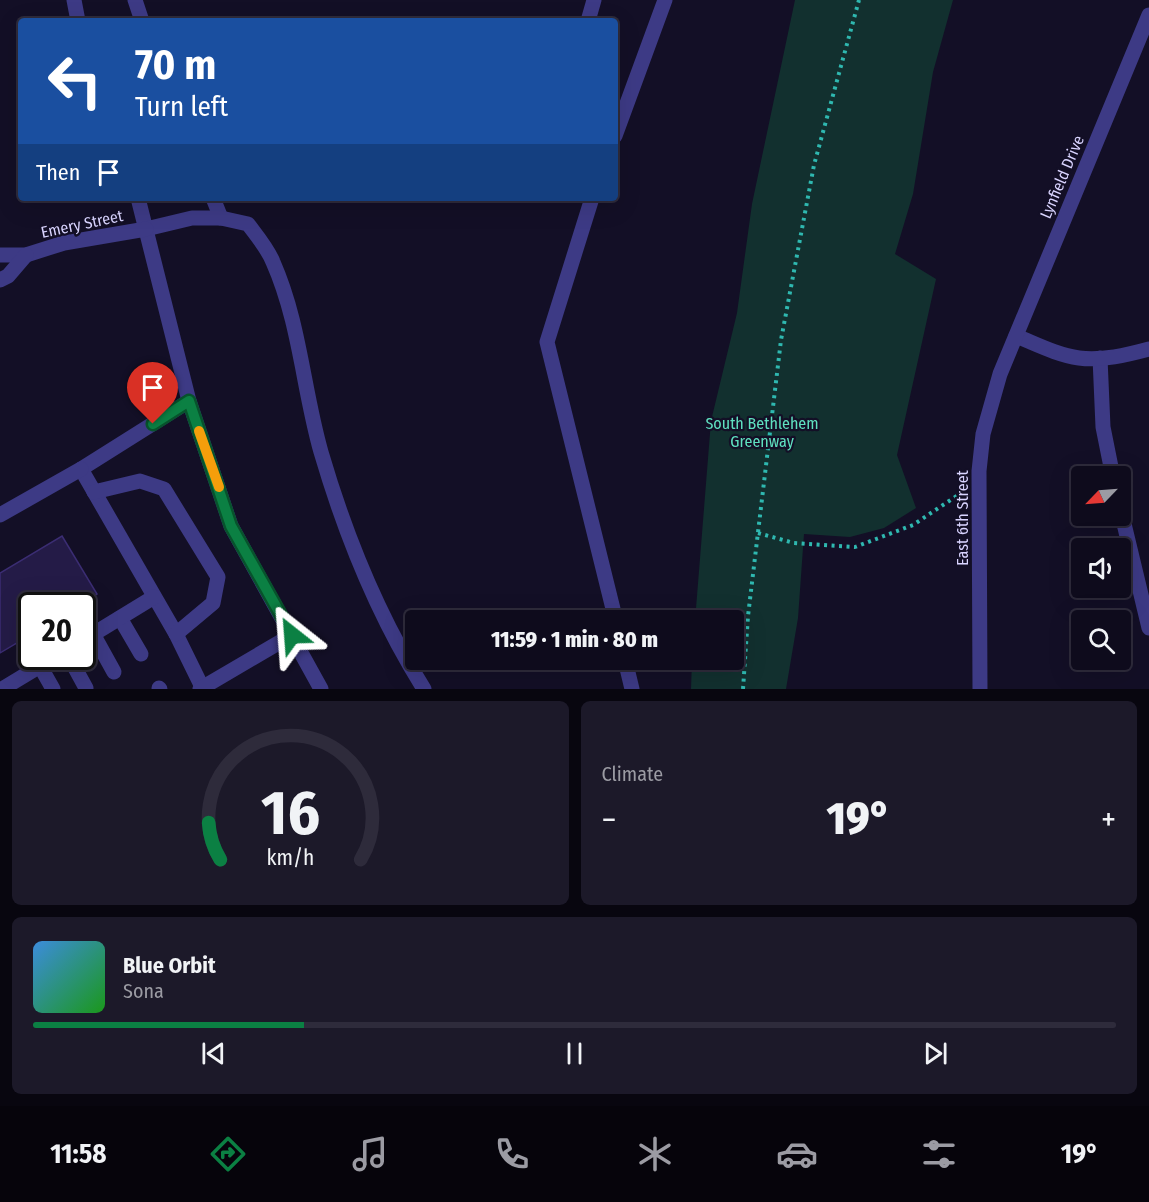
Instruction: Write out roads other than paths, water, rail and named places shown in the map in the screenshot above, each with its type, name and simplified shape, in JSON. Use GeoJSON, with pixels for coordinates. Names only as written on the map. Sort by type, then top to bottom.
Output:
{"type":"FeatureCollection","features":[{"type":"Feature","properties":{"kind":"street"},"geometry":{"type":"LineString","coordinates":[[74,0],[77,18]]}},
{"type":"Feature","properties":{"kind":"street"},"geometry":{"type":"LineString","coordinates":[[135,0],[141,18]]}},
{"type":"Feature","properties":{"kind":"street"},"geometry":{"type":"LineString","coordinates":[[589,18],[594,0]]}},
{"type":"Feature","properties":{"kind":"street"},"geometry":{"type":"LineString","coordinates":[[618,128],[665,0]]}},
{"type":"Feature","properties":{"kind":"street","name":"Lynfield Drive"},"geometry":{"type":"LineString","coordinates":[[1009,352],[1149,15]]}},
{"type":"Feature","properties":{"kind":"street"},"geometry":{"type":"LineString","coordinates":[[139,201],[189,401],[231,526],[321,689]]}},
{"type":"Feature","properties":{"kind":"street"},"geometry":{"type":"LineString","coordinates":[[214,201],[221,218]]}},
{"type":"Feature","properties":{"kind":"street"},"geometry":{"type":"LineString","coordinates":[[591,201],[547,342],[613,610]]}},
{"type":"Feature","properties":{"kind":"street","name":"Emery Street"},"geometry":{"type":"LineString","coordinates":[[0,255],[26,255],[64,243],[146,229],[192,218],[221,218],[248,224],[273,260],[292,315],[321,451],[350,536],[373,595],[424,689]]}},
{"type":"Feature","properties":{"kind":"street","name":"Emery Street"},"geometry":{"type":"LineString","coordinates":[[0,280],[8,276],[26,255]]}},
{"type":"Feature","properties":{"kind":"street"},"geometry":{"type":"LineString","coordinates":[[1016,336],[1078,358],[1100,358],[1149,349]]}},
{"type":"Feature","properties":{"kind":"street","name":"East 6th Street"},"geometry":{"type":"LineString","coordinates":[[980,689],[979,490],[982,442],[996,385],[1009,352]]}},
{"type":"Feature","properties":{"kind":"street"},"geometry":{"type":"LineString","coordinates":[[1100,358],[1101,416],[1111,466]]}},
{"type":"Feature","properties":{"kind":"street"},"geometry":{"type":"LineString","coordinates":[[0,515],[81,469],[189,401]]}},
{"type":"Feature","properties":{"kind":"street"},"geometry":{"type":"LineString","coordinates":[[81,469],[176,634],[202,689],[292,635]]}},
{"type":"Feature","properties":{"kind":"street"},"geometry":{"type":"LineString","coordinates":[[94,492],[140,481],[164,489],[218,577],[213,603],[176,634]]}},
{"type":"Feature","properties":{"kind":"street"},"geometry":{"type":"LineString","coordinates":[[1125,526],[1149,628]]}},
{"type":"Feature","properties":{"kind":"street"},"geometry":{"type":"LineString","coordinates":[[96,632],[154,597]]}},
{"type":"Feature","properties":{"kind":"street"},"geometry":{"type":"LineString","coordinates":[[120,618],[141,654]]}},
{"type":"Feature","properties":{"kind":"street"},"geometry":{"type":"LineString","coordinates":[[96,648],[114,672]]}},
{"type":"Feature","properties":{"kind":"street"},"geometry":{"type":"LineString","coordinates":[[8,687],[34,670]]}},
{"type":"Feature","properties":{"kind":"street"},"geometry":{"type":"LineString","coordinates":[[42,670],[53,689]]}},
{"type":"Feature","properties":{"kind":"street"},"geometry":{"type":"LineString","coordinates":[[76,670],[86,688]]}},
{"type":"Feature","properties":{"kind":"street"},"geometry":{"type":"LineString","coordinates":[[627,670],[632,689]]}},
{"type":"Feature","properties":{"kind":"park label","name":"South Bethlehem Greenway"},"geometry":{"type":"Point","coordinates":[762,432]}}]}
